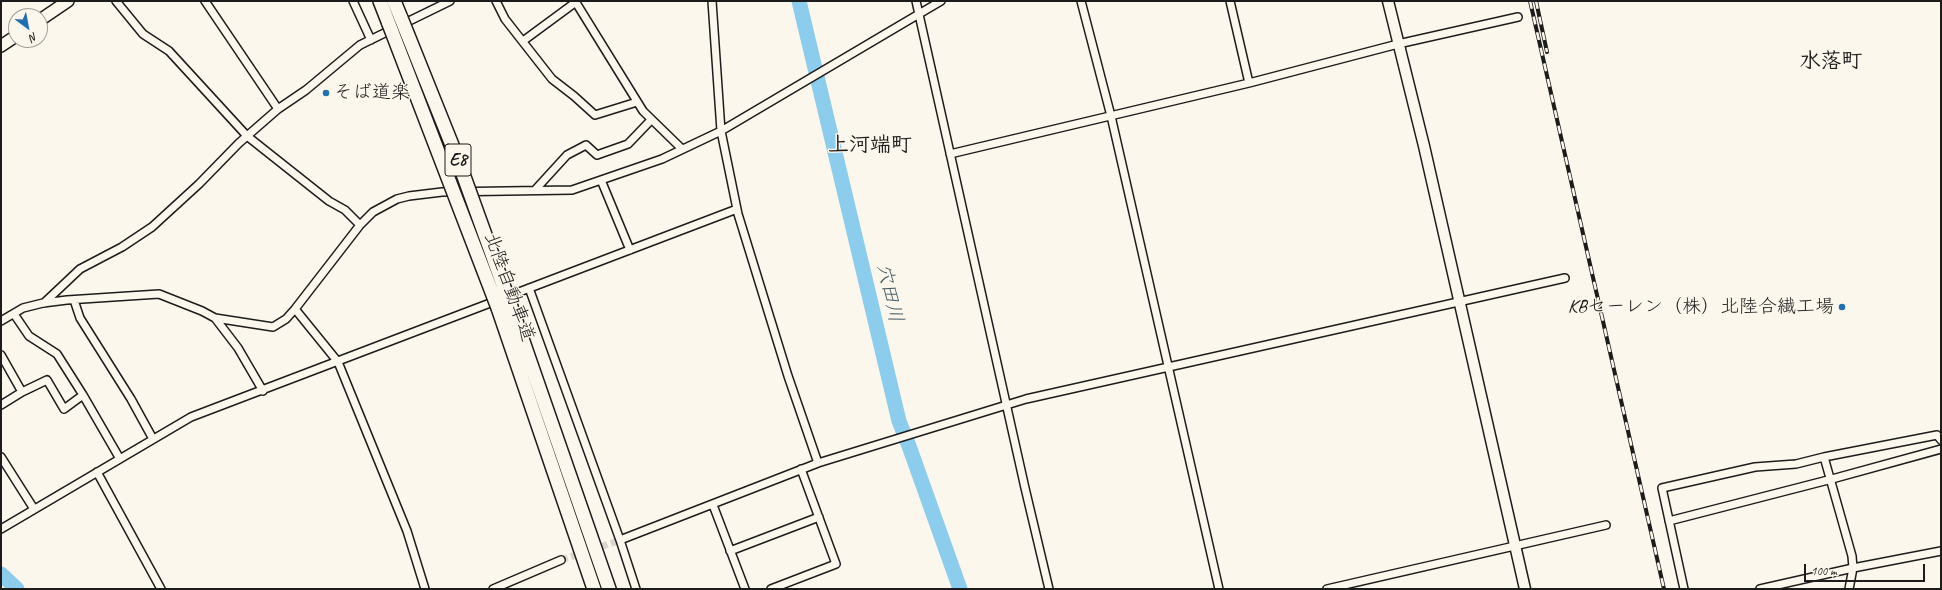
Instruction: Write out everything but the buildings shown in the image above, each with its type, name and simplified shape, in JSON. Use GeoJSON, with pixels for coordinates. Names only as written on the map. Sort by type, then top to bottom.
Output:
{"type":"FeatureCollection","features":[{"type":"Feature","properties":{"kind":"highway","name":"北陸自動車道"},"geometry":{"type":"LineString","coordinates":[[380,1],[498,308],[594,589]]}},
{"type":"Feature","properties":{"kind":"highway","name":"北陸自動車道"},"geometry":{"type":"LineString","coordinates":[[394,1],[455,153],[510,304],[609,589]]}},
{"type":"Feature","properties":{"kind":"main road"},"geometry":{"type":"LineString","coordinates":[[48,15],[68,1]]}},
{"type":"Feature","properties":{"kind":"street"},"geometry":{"type":"LineString","coordinates":[[116,1],[143,34],[169,51],[247,136],[329,201],[345,210],[360,225]]}},
{"type":"Feature","properties":{"kind":"street"},"geometry":{"type":"LineString","coordinates":[[205,1],[278,109]]}},
{"type":"Feature","properties":{"kind":"street"},"geometry":{"type":"LineString","coordinates":[[353,1],[371,40]]}},
{"type":"Feature","properties":{"kind":"street"},"geometry":{"type":"LineString","coordinates":[[44,303],[80,268],[122,247],[152,227],[247,136],[278,109],[306,90],[360,45],[450,1]]}},
{"type":"Feature","properties":{"kind":"street"},"geometry":{"type":"LineString","coordinates":[[496,1],[506,19],[552,79],[595,115],[637,102]]}},
{"type":"Feature","properties":{"kind":"street"},"geometry":{"type":"LineString","coordinates":[[712,1],[720,131],[737,209],[788,376],[818,463]]}},
{"type":"Feature","properties":{"kind":"street"},"geometry":{"type":"LineString","coordinates":[[916,1],[1006,405],[1049,589]]}},
{"type":"Feature","properties":{"kind":"street"},"geometry":{"type":"LineString","coordinates":[[1,321],[24,308],[44,303],[159,294],[202,311],[215,318],[273,327],[286,319],[295,309],[360,225],[373,212],[397,199],[442,192],[572,190],[662,159],[681,148],[720,131],[941,1]]}},
{"type":"Feature","properties":{"kind":"street"},"geometry":{"type":"LineString","coordinates":[[1081,1],[1110,116],[1219,589]]}},
{"type":"Feature","properties":{"kind":"street"},"geometry":{"type":"LineString","coordinates":[[1230,1],[1249,83]]}},
{"type":"Feature","properties":{"kind":"street"},"geometry":{"type":"LineString","coordinates":[[1388,1],[1424,146],[1524,589]]}},
{"type":"Feature","properties":{"kind":"street"},"geometry":{"type":"LineString","coordinates":[[523,41],[575,2],[637,102],[651,120],[665,131],[681,148]]}},
{"type":"Feature","properties":{"kind":"street"},"geometry":{"type":"LineString","coordinates":[[950,154],[1249,83],[1398,44],[1518,17]]}},
{"type":"Feature","properties":{"kind":"street"},"geometry":{"type":"LineString","coordinates":[[535,190],[567,155],[586,145],[597,155],[628,144],[651,120]]}},
{"type":"Feature","properties":{"kind":"street"},"geometry":{"type":"LineString","coordinates":[[601,180],[630,250]]}},
{"type":"Feature","properties":{"kind":"street"},"geometry":{"type":"LineString","coordinates":[[1,529],[191,417],[263,391],[737,209]]}},
{"type":"Feature","properties":{"kind":"street"},"geometry":{"type":"LineString","coordinates":[[620,540],[818,463],[936,428],[1006,405],[1062,390],[1565,278]]}},
{"type":"Feature","properties":{"kind":"street"},"geometry":{"type":"LineString","coordinates":[[530,288],[636,589]]}},
{"type":"Feature","properties":{"kind":"street"},"geometry":{"type":"LineString","coordinates":[[74,300],[80,318],[131,399],[153,439]]}},
{"type":"Feature","properties":{"kind":"street"},"geometry":{"type":"LineString","coordinates":[[295,309],[338,362],[407,531],[425,589]]}},
{"type":"Feature","properties":{"kind":"street"},"geometry":{"type":"LineString","coordinates":[[14,314],[29,336],[56,354],[83,395],[120,459]]}},
{"type":"Feature","properties":{"kind":"street"},"geometry":{"type":"LineString","coordinates":[[215,318],[238,348],[263,391]]}},
{"type":"Feature","properties":{"kind":"street"},"geometry":{"type":"LineString","coordinates":[[1,355],[22,392]]}},
{"type":"Feature","properties":{"kind":"street"},"geometry":{"type":"LineString","coordinates":[[1,405],[22,392],[47,380],[64,409],[83,395]]}},
{"type":"Feature","properties":{"kind":"street"},"geometry":{"type":"LineString","coordinates":[[1684,589],[1662,488],[1756,467],[1796,464],[1824,456],[1937,435],[1941,440]]}},
{"type":"Feature","properties":{"kind":"street"},"geometry":{"type":"LineString","coordinates":[[1669,521],[1832,480],[1941,449]]}},
{"type":"Feature","properties":{"kind":"street"},"geometry":{"type":"LineString","coordinates":[[1824,456],[1832,480],[1852,556],[1853,568],[1849,589]]}},
{"type":"Feature","properties":{"kind":"street"},"geometry":{"type":"LineString","coordinates":[[1,457],[34,509]]}},
{"type":"Feature","properties":{"kind":"street"},"geometry":{"type":"LineString","coordinates":[[771,589],[836,564],[801,469]]}},
{"type":"Feature","properties":{"kind":"street"},"geometry":{"type":"LineString","coordinates":[[97,472],[161,589]]}},
{"type":"Feature","properties":{"kind":"street"},"geometry":{"type":"LineString","coordinates":[[712,505],[745,589]]}},
{"type":"Feature","properties":{"kind":"street"},"geometry":{"type":"LineString","coordinates":[[730,551],[819,518]]}},
{"type":"Feature","properties":{"kind":"street"},"geometry":{"type":"LineString","coordinates":[[1327,589],[1606,525]]}},
{"type":"Feature","properties":{"kind":"street"},"geometry":{"type":"LineString","coordinates":[[620,540],[630,537]]}},
{"type":"Feature","properties":{"kind":"street"},"geometry":{"type":"LineString","coordinates":[[1760,589],[1853,568],[1941,551]]}},
{"type":"Feature","properties":{"kind":"street"},"geometry":{"type":"LineString","coordinates":[[493,589],[561,560]]}},
{"type":"Feature","properties":{"kind":"waterway","name":"穴田川"},"geometry":{"type":"LineString","coordinates":[[799,1],[899,421],[960,589]]}},
{"type":"Feature","properties":{"kind":"waterway"},"geometry":{"type":"LineString","coordinates":[[1,574],[17,589]]}},
{"type":"Feature","properties":{"kind":"tunnel"},"geometry":{"type":"LineString","coordinates":[[561,560],[624,539]]}},
{"type":"Feature","properties":{"kind":"railway"},"geometry":{"type":"LineString","coordinates":[[1530,1],[1664,589]]}},
{"type":"Feature","properties":{"kind":"railway"},"geometry":{"type":"LineString","coordinates":[[1536,1],[1547,52]]}},
{"type":"Feature","properties":{"kind":"place","name":"そば道楽"},"geometry":{"type":"Point","coordinates":[326,93]}},
{"type":"Feature","properties":{"kind":"place","name":"KBセーレン（株）北陸合繊工場"},"geometry":{"type":"Point","coordinates":[1842,307]}},
{"type":"Feature","properties":{"kind":"district","name":"水落町"},"geometry":{"type":"Point","coordinates":[1831,61]}},
{"type":"Feature","properties":{"kind":"district","name":"上河端町"},"geometry":{"type":"Point","coordinates":[870,145]}}]}
